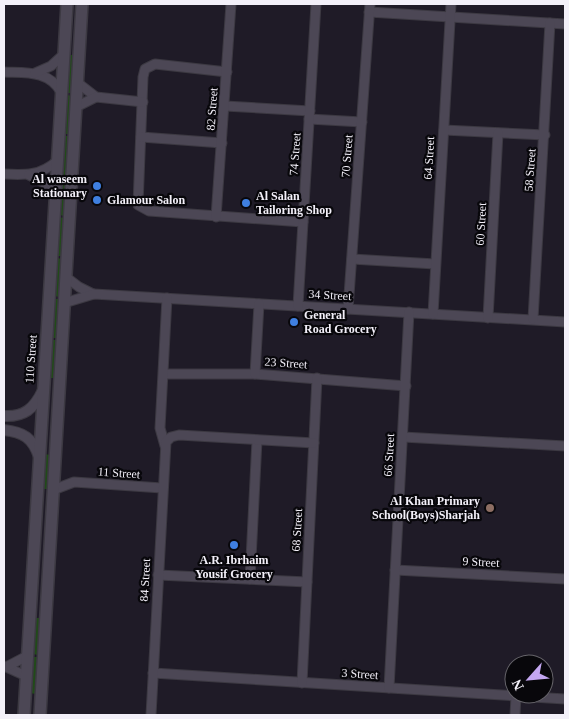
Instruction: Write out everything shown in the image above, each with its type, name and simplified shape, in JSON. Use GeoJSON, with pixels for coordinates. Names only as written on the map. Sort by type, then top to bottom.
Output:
{"type":"FeatureCollection","features":[{"type":"Feature","properties":{"kind":"main road","name":"110 Street"},"geometry":{"type":"LineString","coordinates":[[24,715],[67,4]]}},
{"type":"Feature","properties":{"kind":"main road"},"geometry":{"type":"LineString","coordinates":[[40,715],[82,4]]}},
{"type":"Feature","properties":{"kind":"main road"},"geometry":{"type":"LineString","coordinates":[[43,389],[47,387],[52,389],[52,406],[57,412]]}},
{"type":"Feature","properties":{"kind":"main road"},"geometry":{"type":"LineString","coordinates":[[36,516],[41,531],[40,566],[48,572]]}},
{"type":"Feature","properties":{"kind":"street","name":"82 Street"},"geometry":{"type":"LineString","coordinates":[[216,217],[231,4]]}},
{"type":"Feature","properties":{"kind":"street","name":"74 Street"},"geometry":{"type":"LineString","coordinates":[[298,306],[316,4]]}},
{"type":"Feature","properties":{"kind":"street","name":"64 Street"},"geometry":{"type":"LineString","coordinates":[[433,314],[451,4]]}},
{"type":"Feature","properties":{"kind":"street"},"geometry":{"type":"LineString","coordinates":[[369,8],[450,17],[565,24]]}},
{"type":"Feature","properties":{"kind":"street","name":"70 Street"},"geometry":{"type":"LineString","coordinates":[[348,309],[369,8]]}},
{"type":"Feature","properties":{"kind":"street","name":"58 Street"},"geometry":{"type":"LineString","coordinates":[[533,319],[550,23]]}},
{"type":"Feature","properties":{"kind":"street"},"geometry":{"type":"LineString","coordinates":[[35,73],[51,66],[64,54]]}},
{"type":"Feature","properties":{"kind":"street"},"geometry":{"type":"LineString","coordinates":[[227,72],[161,66],[151,70],[144,83],[137,201],[141,208],[148,211],[302,222]]}},
{"type":"Feature","properties":{"kind":"street"},"geometry":{"type":"LineString","coordinates":[[4,72],[35,73],[50,78],[61,92]]}},
{"type":"Feature","properties":{"kind":"street"},"geometry":{"type":"LineString","coordinates":[[78,83],[96,97],[143,102]]}},
{"type":"Feature","properties":{"kind":"street"},"geometry":{"type":"LineString","coordinates":[[76,107],[96,97]]}},
{"type":"Feature","properties":{"kind":"street"},"geometry":{"type":"LineString","coordinates":[[225,106],[362,122]]}},
{"type":"Feature","properties":{"kind":"street"},"geometry":{"type":"LineString","coordinates":[[444,130],[544,135]]}},
{"type":"Feature","properties":{"kind":"street","name":"60 Street"},"geometry":{"type":"LineString","coordinates":[[488,318],[498,133]]}},
{"type":"Feature","properties":{"kind":"street"},"geometry":{"type":"LineString","coordinates":[[141,137],[222,143]]}},
{"type":"Feature","properties":{"kind":"street"},"geometry":{"type":"LineString","coordinates":[[4,174],[29,175],[44,171],[57,160]]}},
{"type":"Feature","properties":{"kind":"street"},"geometry":{"type":"LineString","coordinates":[[29,175],[43,182],[55,193]]}},
{"type":"Feature","properties":{"kind":"street"},"geometry":{"type":"LineString","coordinates":[[352,259],[436,264]]}},
{"type":"Feature","properties":{"kind":"street","name":"34 Street"},"geometry":{"type":"LineString","coordinates":[[66,277],[79,287],[94,294]]}},
{"type":"Feature","properties":{"kind":"street","name":"34 Street"},"geometry":{"type":"LineString","coordinates":[[64,303],[94,294],[565,322]]}},
{"type":"Feature","properties":{"kind":"street","name":"84 Street"},"geometry":{"type":"LineString","coordinates":[[151,715],[165,446],[160,428],[167,298]]}},
{"type":"Feature","properties":{"kind":"street"},"geometry":{"type":"LineString","coordinates":[[255,374],[260,304]]}},
{"type":"Feature","properties":{"kind":"street","name":"66 Street"},"geometry":{"type":"LineString","coordinates":[[389,688],[409,312]]}},
{"type":"Feature","properties":{"kind":"street","name":"23 Street"},"geometry":{"type":"LineString","coordinates":[[164,374],[255,374],[406,386]]}},
{"type":"Feature","properties":{"kind":"street","name":"68 Street"},"geometry":{"type":"LineString","coordinates":[[302,683],[317,378]]}},
{"type":"Feature","properties":{"kind":"street"},"geometry":{"type":"LineString","coordinates":[[4,416],[17,416],[26,413],[33,406],[43,389]]}},
{"type":"Feature","properties":{"kind":"street"},"geometry":{"type":"LineString","coordinates":[[4,430],[25,435],[35,446],[39,457]]}},
{"type":"Feature","properties":{"kind":"street"},"geometry":{"type":"LineString","coordinates":[[165,446],[168,439],[175,435],[314,443]]}},
{"type":"Feature","properties":{"kind":"street"},"geometry":{"type":"LineString","coordinates":[[403,437],[565,446]]}},
{"type":"Feature","properties":{"kind":"street"},"geometry":{"type":"LineString","coordinates":[[250,579],[257,440]]}},
{"type":"Feature","properties":{"kind":"street","name":"11 Street"},"geometry":{"type":"LineString","coordinates":[[54,470],[63,478],[74,482],[162,488]]}},
{"type":"Feature","properties":{"kind":"street","name":"11 Street"},"geometry":{"type":"LineString","coordinates":[[53,490],[74,482]]}},
{"type":"Feature","properties":{"kind":"street","name":"9 Street"},"geometry":{"type":"LineString","coordinates":[[395,570],[565,579]]}},
{"type":"Feature","properties":{"kind":"street"},"geometry":{"type":"LineString","coordinates":[[158,575],[307,582]]}},
{"type":"Feature","properties":{"kind":"street"},"geometry":{"type":"LineString","coordinates":[[6,666],[27,656]]}},
{"type":"Feature","properties":{"kind":"street"},"geometry":{"type":"LineString","coordinates":[[6,666],[26,676]]}},
{"type":"Feature","properties":{"kind":"street","name":"3 Street"},"geometry":{"type":"LineString","coordinates":[[153,673],[504,695]]}},
{"type":"Feature","properties":{"kind":"green space"},"geometry":{"type":"Polygon","coordinates":[[[69,55],[74,55],[72,93],[67,93],[69,55]]]}},
{"type":"Feature","properties":{"kind":"green space"},"geometry":{"type":"Polygon","coordinates":[[[67,95],[72,96],[69,134],[64,134],[67,95]]]}},
{"type":"Feature","properties":{"kind":"green space"},"geometry":{"type":"Polygon","coordinates":[[[64,136],[69,136],[67,175],[62,175],[64,136]]]}},
{"type":"Feature","properties":{"kind":"green space"},"geometry":{"type":"Polygon","coordinates":[[[62,177],[67,177],[64,216],[60,215],[62,177]]]}},
{"type":"Feature","properties":{"kind":"green space"},"geometry":{"type":"Polygon","coordinates":[[[59,217],[64,218],[62,256],[57,256],[59,217]]]}},
{"type":"Feature","properties":{"kind":"green space"},"geometry":{"type":"Polygon","coordinates":[[[57,258],[62,259],[59,297],[55,296],[57,258]]]}},
{"type":"Feature","properties":{"kind":"green space"},"geometry":{"type":"Polygon","coordinates":[[[55,299],[59,299],[57,338],[52,338],[55,299]]]}},
{"type":"Feature","properties":{"kind":"green space"},"geometry":{"type":"Polygon","coordinates":[[[52,340],[57,340],[54,378],[50,378],[52,340]]]}},
{"type":"Feature","properties":{"kind":"green space"},"geometry":{"type":"Polygon","coordinates":[[[45,454],[50,455],[48,489],[43,489],[45,454]]]}},
{"type":"Feature","properties":{"kind":"green space"},"geometry":{"type":"Polygon","coordinates":[[[35,618],[40,618],[38,655],[33,654],[35,618]]]}},
{"type":"Feature","properties":{"kind":"green space"},"geometry":{"type":"Polygon","coordinates":[[[33,657],[38,657],[35,694],[31,693],[33,657]]]}},
{"type":"Feature","properties":{"kind":"place","name":"Al waseem Stationary"},"geometry":{"type":"Point","coordinates":[97,186]}},
{"type":"Feature","properties":{"kind":"place","name":"Glamour Salon"},"geometry":{"type":"Point","coordinates":[97,200]}},
{"type":"Feature","properties":{"kind":"place","name":"Al Salan Tailoring Shop"},"geometry":{"type":"Point","coordinates":[246,203]}},
{"type":"Feature","properties":{"kind":"place","name":"General Road Grocery"},"geometry":{"type":"Point","coordinates":[294,322]}},
{"type":"Feature","properties":{"kind":"place","name":"Al Khan Primary School(Boys)Sharjah"},"geometry":{"type":"Point","coordinates":[490,508]}},
{"type":"Feature","properties":{"kind":"place","name":"A.R. Ibrhaim Yousif Grocery"},"geometry":{"type":"Point","coordinates":[234,545]}}]}
